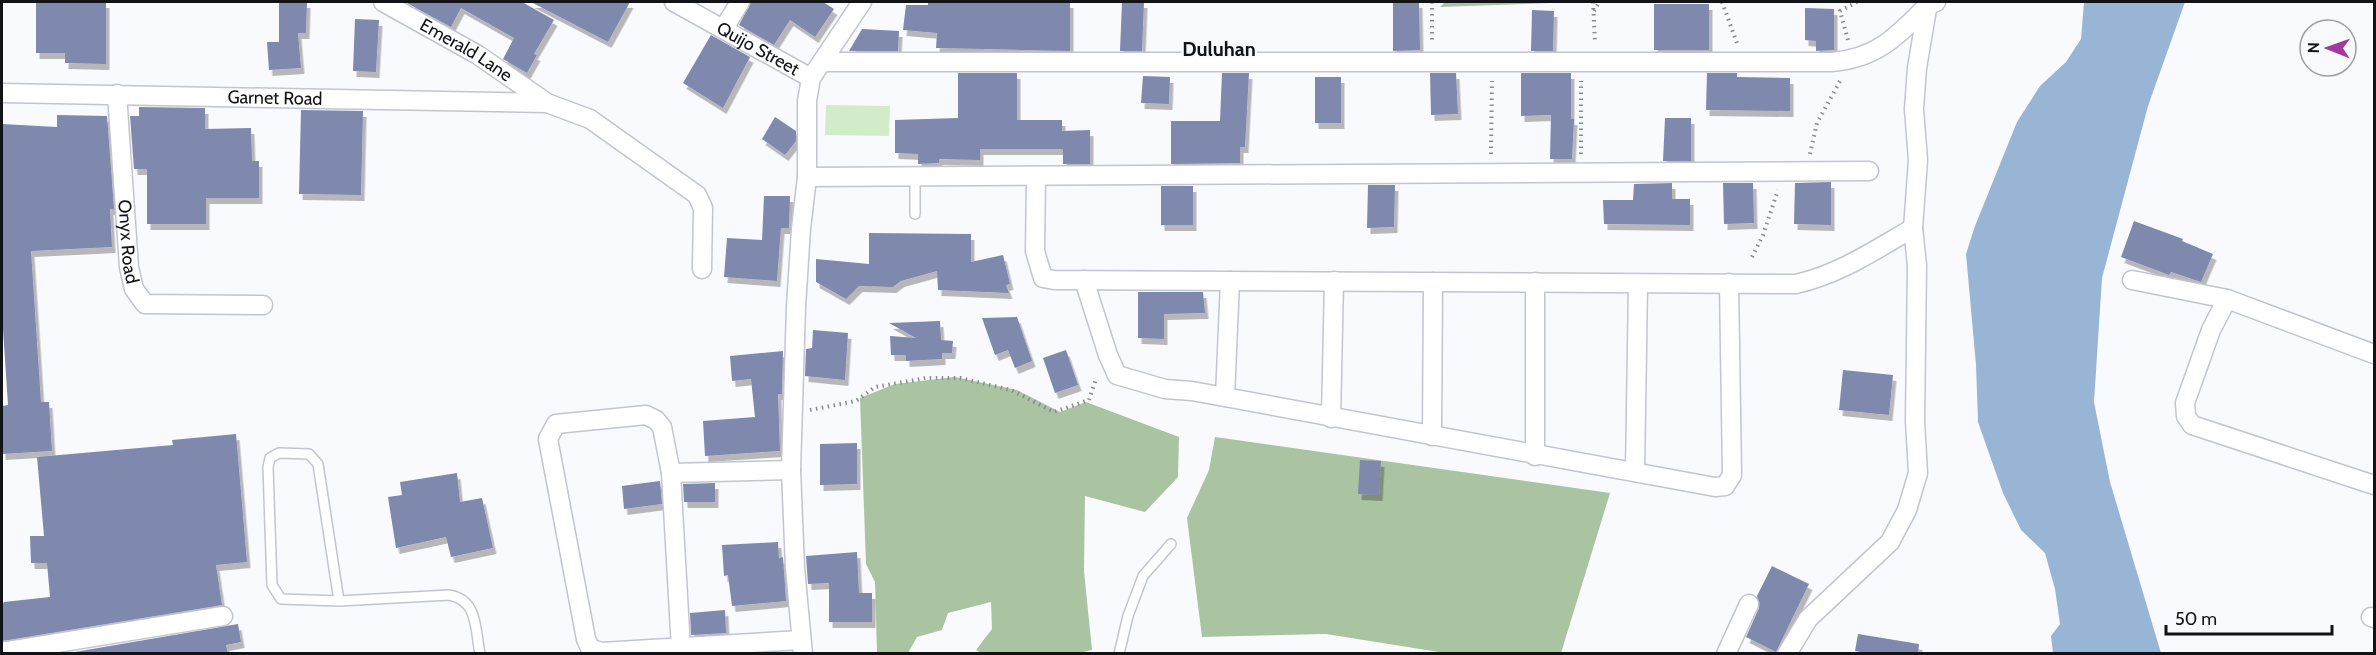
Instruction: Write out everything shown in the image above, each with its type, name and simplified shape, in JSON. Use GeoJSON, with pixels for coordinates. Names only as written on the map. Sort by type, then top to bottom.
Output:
{"type":"FeatureCollection","features":[{"type":"Feature","properties":{"kind":"street","name":"Emerald Lane"},"geometry":{"type":"LineString","coordinates":[[383,2],[478,55],[547,103]]}},
{"type":"Feature","properties":{"kind":"street","name":"Quijo Street"},"geometry":{"type":"LineString","coordinates":[[674,2],[811,78]]}},
{"type":"Feature","properties":{"kind":"street"},"geometry":{"type":"LineString","coordinates":[[724,28],[740,2]]}},
{"type":"Feature","properties":{"kind":"street"},"geometry":{"type":"LineString","coordinates":[[681,649],[671,472],[662,427],[656,420],[646,415],[556,424],[550,430],[548,439],[586,639],[590,648],[601,652],[802,647],[790,470],[800,240],[807,177],[807,101],[811,78],[862,2]]}},
{"type":"Feature","properties":{"kind":"street"},"geometry":{"type":"LineString","coordinates":[[822,62],[1854,60],[1889,44],[1930,3]]}},
{"type":"Feature","properties":{"kind":"street"},"geometry":{"type":"LineString","coordinates":[[1787,654],[1808,619],[1890,543],[1907,510],[1918,473],[1915,421],[1917,265],[1913,228],[1918,160],[1914,109],[1917,68],[1930,3]]}},
{"type":"Feature","properties":{"kind":"street","name":"Garnet Road"},"geometry":{"type":"LineString","coordinates":[[2,93],[547,103]]}},
{"type":"Feature","properties":{"kind":"street","name":"Onyx Road"},"geometry":{"type":"LineString","coordinates":[[117,94],[129,267],[134,289],[139,297],[145,304],[263,305]]}},
{"type":"Feature","properties":{"kind":"street"},"geometry":{"type":"LineString","coordinates":[[547,103],[590,118],[697,195],[703,208],[702,269]]}},
{"type":"Feature","properties":{"kind":"street"},"geometry":{"type":"LineString","coordinates":[[807,177],[1869,171]]}},
{"type":"Feature","properties":{"kind":"street"},"geometry":{"type":"LineString","coordinates":[[1036,176],[1035,251],[1039,271],[1043,278],[1638,285],[1796,284],[1820,279],[1851,265],[1913,228]]}},
{"type":"Feature","properties":{"kind":"street"},"geometry":{"type":"LineString","coordinates":[[1084,280],[1108,355],[1117,375],[1165,389],[1225,397],[1715,488],[1725,486],[1732,475],[1729,283]]}},
{"type":"Feature","properties":{"kind":"street"},"geometry":{"type":"LineString","coordinates":[[2132,280],[2227,299],[2374,354]]}},
{"type":"Feature","properties":{"kind":"street"},"geometry":{"type":"LineString","coordinates":[[1225,397],[1230,281]]}},
{"type":"Feature","properties":{"kind":"street"},"geometry":{"type":"LineString","coordinates":[[1331,418],[1334,281]]}},
{"type":"Feature","properties":{"kind":"street"},"geometry":{"type":"LineString","coordinates":[[1432,436],[1433,282]]}},
{"type":"Feature","properties":{"kind":"street"},"geometry":{"type":"LineString","coordinates":[[1535,282],[1535,456]]}},
{"type":"Feature","properties":{"kind":"street"},"geometry":{"type":"LineString","coordinates":[[1635,472],[1638,285]]}},
{"type":"Feature","properties":{"kind":"street"},"geometry":{"type":"LineString","coordinates":[[2227,299],[2211,330],[2185,403],[2186,416],[2192,425],[2374,485]]}},
{"type":"Feature","properties":{"kind":"street"},"geometry":{"type":"LineString","coordinates":[[671,472],[790,470]]}},
{"type":"Feature","properties":{"kind":"street"},"geometry":{"type":"LineString","coordinates":[[1726,654],[1749,604]]}},
{"type":"Feature","properties":{"kind":"street"},"geometry":{"type":"LineString","coordinates":[[2,652],[223,616]]}},
{"type":"Feature","properties":{"kind":"lane"},"geometry":{"type":"LineString","coordinates":[[915,176],[915,214]]}},
{"type":"Feature","properties":{"kind":"lane"},"geometry":{"type":"LineString","coordinates":[[339,601],[318,464],[309,454],[279,453],[270,458],[268,467],[272,585],[281,599],[339,601],[449,595],[460,597],[470,605],[480,654]]}},
{"type":"Feature","properties":{"kind":"lane"},"geometry":{"type":"LineString","coordinates":[[1119,654],[1128,616],[1143,576],[1171,544]]}},
{"type":"Feature","properties":{"kind":"path"},"geometry":{"type":"LineString","coordinates":[[1432,2],[1433,62]]}},
{"type":"Feature","properties":{"kind":"path"},"geometry":{"type":"LineString","coordinates":[[1581,173],[1593,2]]}},
{"type":"Feature","properties":{"kind":"path"},"geometry":{"type":"LineString","coordinates":[[1593,12],[1599,2]]}},
{"type":"Feature","properties":{"kind":"path"},"geometry":{"type":"LineString","coordinates":[[1722,2],[1743,62]]}},
{"type":"Feature","properties":{"kind":"path"},"geometry":{"type":"LineString","coordinates":[[1491,174],[1492,62]]}},
{"type":"Feature","properties":{"kind":"path"},"geometry":{"type":"LineString","coordinates":[[1752,257],[1763,235],[1772,203],[1781,184],[1805,172]]}},
{"type":"Feature","properties":{"kind":"path"},"geometry":{"type":"LineString","coordinates":[[792,414],[856,401],[875,387],[926,378],[960,378],[1011,390],[1054,412],[1089,400],[1096,378],[1117,375]]}},
{"type":"Feature","properties":{"kind":"green space"},"geometry":{"type":"Polygon","coordinates":[[[1445,2],[1578,2],[1440,7],[1445,2]]]}},
{"type":"Feature","properties":{"kind":"green space"},"geometry":{"type":"Polygon","coordinates":[[[826,105],[890,106],[889,136],[825,135],[826,105]]]}},
{"type":"Feature","properties":{"kind":"green space"},"geometry":{"type":"Polygon","coordinates":[[[955,377],[1017,390],[1060,412],[1086,402],[1179,437],[1178,477],[1145,512],[1085,496],[1084,571],[1092,650],[1074,654],[981,653],[976,650],[992,629],[991,602],[948,613],[942,630],[917,637],[908,653],[877,653],[875,582],[866,564],[860,398],[895,384],[955,377]]]}},
{"type":"Feature","properties":{"kind":"green space"},"geometry":{"type":"Polygon","coordinates":[[[1215,437],[1610,493],[1561,653],[1445,653],[1326,634],[1202,637],[1187,518],[1209,470],[1215,437]]]}},
{"type":"Feature","properties":{"kind":"water"},"geometry":{"type":"Polygon","coordinates":[[[2084,2],[2185,2],[2148,106],[2102,278],[2094,402],[2110,482],[2161,653],[2053,653],[2051,636],[2060,624],[2055,589],[2045,553],[2021,530],[2003,493],[1978,422],[1976,365],[1966,254],[2017,122],[2040,86],[2066,62],[2081,39],[2084,2]]]}},
{"type":"Feature","properties":{"kind":"building"},"geometry":{"type":"Polygon","coordinates":[[[36,2],[106,2],[106,64],[65,63],[65,53],[36,53],[36,2]]]}},
{"type":"Feature","properties":{"kind":"building"},"geometry":{"type":"Polygon","coordinates":[[[279,2],[307,2],[306,33],[298,33],[301,68],[269,70],[267,42],[279,42],[279,2]]]}},
{"type":"Feature","properties":{"kind":"building"},"geometry":{"type":"Polygon","coordinates":[[[405,2],[522,2],[554,20],[534,54],[537,55],[527,73],[503,59],[514,38],[461,8],[451,27],[405,2]]]}},
{"type":"Feature","properties":{"kind":"building"},"geometry":{"type":"Polygon","coordinates":[[[531,2],[630,2],[608,42],[531,2]]]}},
{"type":"Feature","properties":{"kind":"building"},"geometry":{"type":"Polygon","coordinates":[[[751,2],[823,2],[834,9],[815,37],[790,20],[774,45],[739,25],[751,2]]]}},
{"type":"Feature","properties":{"kind":"building"},"geometry":{"type":"Polygon","coordinates":[[[928,2],[1070,2],[1070,51],[936,48],[937,33],[903,30],[906,5],[928,5],[928,2]]]}},
{"type":"Feature","properties":{"kind":"building"},"geometry":{"type":"Polygon","coordinates":[[[1122,2],[1144,2],[1142,51],[1120,51],[1122,2]]]}},
{"type":"Feature","properties":{"kind":"building"},"geometry":{"type":"Polygon","coordinates":[[[1393,2],[1419,2],[1420,50],[1393,51],[1393,2]]]}},
{"type":"Feature","properties":{"kind":"building"},"geometry":{"type":"Polygon","coordinates":[[[1654,4],[1709,4],[1709,50],[1654,50],[1654,4]]]}},
{"type":"Feature","properties":{"kind":"building"},"geometry":{"type":"Polygon","coordinates":[[[1805,8],[1834,9],[1834,50],[1816,51],[1816,41],[1805,40],[1805,8]]]}},
{"type":"Feature","properties":{"kind":"building"},"geometry":{"type":"Polygon","coordinates":[[[1532,10],[1554,11],[1553,51],[1531,51],[1532,10]]]}},
{"type":"Feature","properties":{"kind":"building"},"geometry":{"type":"Polygon","coordinates":[[[355,19],[379,20],[376,72],[353,71],[355,19]]]}},
{"type":"Feature","properties":{"kind":"building"},"geometry":{"type":"Polygon","coordinates":[[[862,29],[899,31],[898,51],[849,51],[862,29]]]}},
{"type":"Feature","properties":{"kind":"building"},"geometry":{"type":"Polygon","coordinates":[[[711,35],[750,57],[723,108],[683,83],[711,35]]]}},
{"type":"Feature","properties":{"kind":"building"},"geometry":{"type":"Polygon","coordinates":[[[958,73],[1017,73],[1017,120],[1062,120],[1062,131],[1090,130],[1090,164],[1063,164],[1063,149],[980,149],[980,160],[939,159],[939,163],[918,164],[918,154],[895,153],[895,120],[958,118],[958,73]]]}},
{"type":"Feature","properties":{"kind":"building"},"geometry":{"type":"Polygon","coordinates":[[[1222,73],[1249,73],[1245,147],[1240,147],[1240,163],[1171,164],[1171,121],[1220,121],[1222,73]]]}},
{"type":"Feature","properties":{"kind":"building"},"geometry":{"type":"Polygon","coordinates":[[[1430,73],[1456,73],[1458,114],[1431,115],[1430,73]]]}},
{"type":"Feature","properties":{"kind":"building"},"geometry":{"type":"Polygon","coordinates":[[[1521,73],[1571,73],[1571,119],[1574,119],[1572,159],[1550,159],[1551,115],[1521,116],[1521,73]]]}},
{"type":"Feature","properties":{"kind":"building"},"geometry":{"type":"Polygon","coordinates":[[[1707,73],[1737,73],[1737,77],[1790,78],[1790,111],[1706,110],[1707,73]]]}},
{"type":"Feature","properties":{"kind":"building"},"geometry":{"type":"Polygon","coordinates":[[[1143,76],[1170,77],[1169,104],[1141,103],[1143,76]]]}},
{"type":"Feature","properties":{"kind":"building"},"geometry":{"type":"Polygon","coordinates":[[[1315,77],[1341,77],[1341,123],[1315,123],[1315,77]]]}},
{"type":"Feature","properties":{"kind":"building"},"geometry":{"type":"Polygon","coordinates":[[[139,107],[205,108],[205,129],[251,128],[252,161],[259,161],[259,198],[206,198],[206,224],[147,224],[147,169],[134,169],[130,116],[139,116],[139,107]]]}},
{"type":"Feature","properties":{"kind":"building"},"geometry":{"type":"Polygon","coordinates":[[[301,110],[363,111],[361,195],[299,194],[301,110]]]}},
{"type":"Feature","properties":{"kind":"building"},"geometry":{"type":"Polygon","coordinates":[[[57,115],[107,116],[114,209],[110,209],[112,247],[31,251],[41,402],[49,402],[52,451],[2,454],[2,406],[8,405],[2,314],[2,124],[57,127],[57,115]]]}},
{"type":"Feature","properties":{"kind":"building"},"geometry":{"type":"Polygon","coordinates":[[[775,117],[796,131],[796,141],[785,155],[762,139],[775,117]]]}},
{"type":"Feature","properties":{"kind":"building"},"geometry":{"type":"Polygon","coordinates":[[[1665,118],[1691,118],[1691,161],[1663,161],[1665,118]]]}},
{"type":"Feature","properties":{"kind":"building"},"geometry":{"type":"Polygon","coordinates":[[[1831,182],[1831,225],[1794,224],[1795,183],[1831,182]]]}},
{"type":"Feature","properties":{"kind":"building"},"geometry":{"type":"Polygon","coordinates":[[[1672,183],[1672,199],[1690,199],[1690,225],[1604,224],[1603,200],[1633,200],[1634,184],[1672,183]]]}},
{"type":"Feature","properties":{"kind":"building"},"geometry":{"type":"Polygon","coordinates":[[[1723,183],[1753,183],[1754,223],[1724,224],[1723,183]]]}},
{"type":"Feature","properties":{"kind":"building"},"geometry":{"type":"Polygon","coordinates":[[[1368,185],[1395,185],[1394,227],[1367,228],[1368,185]]]}},
{"type":"Feature","properties":{"kind":"building"},"geometry":{"type":"Polygon","coordinates":[[[1161,186],[1193,186],[1193,225],[1161,225],[1161,186]]]}},
{"type":"Feature","properties":{"kind":"building"},"geometry":{"type":"Polygon","coordinates":[[[764,196],[790,196],[789,228],[781,228],[777,281],[724,277],[727,238],[762,240],[764,196]]]}},
{"type":"Feature","properties":{"kind":"building"},"geometry":{"type":"Polygon","coordinates":[[[2134,221],[2183,239],[2182,241],[2213,254],[2201,282],[2171,272],[2169,275],[2121,257],[2134,221]]]}},
{"type":"Feature","properties":{"kind":"building"},"geometry":{"type":"Polygon","coordinates":[[[869,233],[971,234],[971,262],[1003,255],[1010,284],[1006,285],[1009,293],[938,290],[937,271],[901,281],[893,287],[859,286],[846,299],[816,282],[816,259],[869,264],[869,233]]]}},
{"type":"Feature","properties":{"kind":"building"},"geometry":{"type":"Polygon","coordinates":[[[1138,292],[1203,292],[1205,313],[1164,314],[1164,339],[1138,338],[1138,292]]]}},
{"type":"Feature","properties":{"kind":"building"},"geometry":{"type":"Polygon","coordinates":[[[1017,317],[1032,361],[1015,368],[1008,350],[995,355],[982,318],[1017,317]]]}},
{"type":"Feature","properties":{"kind":"building"},"geometry":{"type":"Polygon","coordinates":[[[940,321],[941,340],[953,341],[952,353],[942,353],[942,359],[906,361],[906,355],[891,355],[890,336],[916,338],[889,323],[940,321]]]}},
{"type":"Feature","properties":{"kind":"building"},"geometry":{"type":"Polygon","coordinates":[[[813,330],[848,333],[845,380],[805,376],[806,349],[812,348],[813,330]]]}},
{"type":"Feature","properties":{"kind":"building"},"geometry":{"type":"Polygon","coordinates":[[[1066,350],[1078,385],[1055,393],[1043,358],[1066,350]]]}},
{"type":"Feature","properties":{"kind":"building"},"geometry":{"type":"Polygon","coordinates":[[[783,351],[782,394],[778,394],[780,451],[705,456],[703,421],[755,417],[751,379],[732,381],[730,356],[783,351]]]}},
{"type":"Feature","properties":{"kind":"building"},"geometry":{"type":"Polygon","coordinates":[[[1843,370],[1893,375],[1889,415],[1839,410],[1843,370]]]}},
{"type":"Feature","properties":{"kind":"building"},"geometry":{"type":"Polygon","coordinates":[[[236,434],[247,562],[216,565],[222,605],[2,641],[2,605],[4,602],[50,597],[47,563],[31,563],[30,536],[44,536],[37,457],[173,445],[172,440],[236,434]]]}},
{"type":"Feature","properties":{"kind":"building"},"geometry":{"type":"Polygon","coordinates":[[[857,443],[857,484],[820,485],[820,444],[857,443]]]}},
{"type":"Feature","properties":{"kind":"building"},"geometry":{"type":"Polygon","coordinates":[[[1360,460],[1381,461],[1379,495],[1358,494],[1360,460]]]}},
{"type":"Feature","properties":{"kind":"building"},"geometry":{"type":"Polygon","coordinates":[[[457,473],[460,502],[482,498],[493,548],[451,557],[446,537],[396,548],[388,497],[402,495],[400,482],[457,473]]]}},
{"type":"Feature","properties":{"kind":"building"},"geometry":{"type":"Polygon","coordinates":[[[660,481],[662,504],[624,509],[622,486],[660,481]]]}},
{"type":"Feature","properties":{"kind":"building"},"geometry":{"type":"Polygon","coordinates":[[[715,483],[715,502],[684,502],[683,484],[715,483]]]}},
{"type":"Feature","properties":{"kind":"building"},"geometry":{"type":"Polygon","coordinates":[[[778,542],[779,558],[783,557],[786,601],[732,606],[728,575],[724,576],[722,545],[778,542]]]}},
{"type":"Feature","properties":{"kind":"building"},"geometry":{"type":"Polygon","coordinates":[[[857,552],[859,593],[872,593],[872,622],[829,622],[829,583],[808,584],[806,556],[857,552]]]}},
{"type":"Feature","properties":{"kind":"building"},"geometry":{"type":"Polygon","coordinates":[[[1772,566],[1809,584],[1776,652],[1746,637],[1759,608],[1757,596],[1772,566]]]}},
{"type":"Feature","properties":{"kind":"building"},"geometry":{"type":"Polygon","coordinates":[[[725,610],[726,633],[691,635],[690,613],[725,610]]]}},
{"type":"Feature","properties":{"kind":"building"},"geometry":{"type":"Polygon","coordinates":[[[238,624],[241,642],[226,645],[228,654],[63,654],[238,624]]]}},
{"type":"Feature","properties":{"kind":"building"},"geometry":{"type":"Polygon","coordinates":[[[1858,634],[1919,644],[1918,654],[1873,654],[1855,651],[1858,634]]]}},
{"type":"Feature","properties":{"kind":"district","name":"Duluhan"},"geometry":{"type":"Point","coordinates":[1219,49]}}]}
